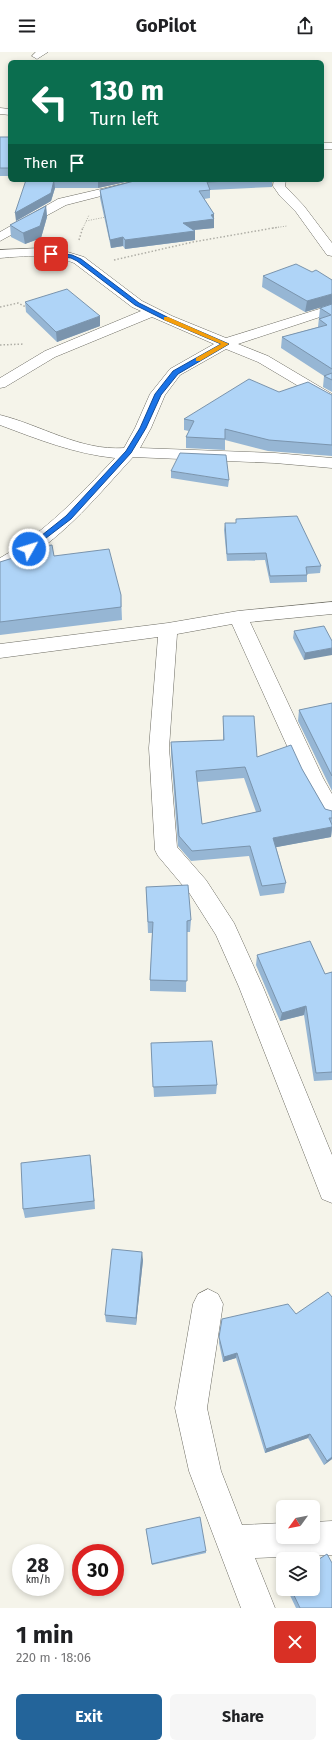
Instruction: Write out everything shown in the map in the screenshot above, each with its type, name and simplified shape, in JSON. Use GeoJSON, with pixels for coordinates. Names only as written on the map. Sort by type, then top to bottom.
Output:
{"type":"FeatureCollection","features":[{"type":"Feature","properties":{"kind":"street"},"geometry":{"type":"LineString","coordinates":[[0,237],[54,205],[136,184],[136,182]]}},
{"type":"Feature","properties":{"kind":"street"},"geometry":{"type":"LineString","coordinates":[[280,182],[279,186],[284,194],[300,209],[332,252]]}},
{"type":"Feature","properties":{"kind":"street"},"geometry":{"type":"LineString","coordinates":[[0,254],[24,252],[64,255],[83,263],[137,304],[152,312],[263,359],[332,400]]}},
{"type":"Feature","properties":{"kind":"street"},"geometry":{"type":"LineString","coordinates":[[0,566],[29,549],[68,517],[129,452],[143,428],[158,394],[175,372],[226,344],[332,309]]}},
{"type":"Feature","properties":{"kind":"street"},"geometry":{"type":"LineString","coordinates":[[0,384],[50,354],[152,312]]}},
{"type":"Feature","properties":{"kind":"street"},"geometry":{"type":"LineString","coordinates":[[0,420],[62,442],[116,454],[129,452],[275,458],[332,463]]}},
{"type":"Feature","properties":{"kind":"street"},"geometry":{"type":"LineString","coordinates":[[0,651],[168,629],[238,617],[332,608]]}},
{"type":"Feature","properties":{"kind":"street"},"geometry":{"type":"LineString","coordinates":[[238,617],[313,779],[332,813]]}},
{"type":"Feature","properties":{"kind":"street"},"geometry":{"type":"LineString","coordinates":[[168,629],[160,748],[166,850],[198,887],[226,930],[251,987],[332,1190]]}},
{"type":"Feature","properties":{"kind":"street"},"geometry":{"type":"LineString","coordinates":[[208,1304],[191,1408],[205,1471],[258,1608]]}},
{"type":"Feature","properties":{"kind":"street"},"geometry":{"type":"LineString","coordinates":[[233,1542],[332,1538]]}},
{"type":"Feature","properties":{"kind":"path"},"geometry":{"type":"LineString","coordinates":[[100,192],[98,203],[86,221],[81,232],[83,263],[167,249],[193,242],[297,224],[313,227]]}},
{"type":"Feature","properties":{"kind":"path"},"geometry":{"type":"LineString","coordinates":[[86,221],[106,217]]}},
{"type":"Feature","properties":{"kind":"path"},"geometry":{"type":"LineString","coordinates":[[166,241],[167,249]]}},
{"type":"Feature","properties":{"kind":"path"},"geometry":{"type":"LineString","coordinates":[[0,307],[18,303],[31,309]]}},
{"type":"Feature","properties":{"kind":"building"},"geometry":{"type":"Polygon","coordinates":[[[0,137],[8,137],[8,168],[0,168],[0,137]]]}},
{"type":"Feature","properties":{"kind":"building"},"geometry":{"type":"Polygon","coordinates":[[[25,182],[54,182],[51,193],[15,213],[25,182]]]}},
{"type":"Feature","properties":{"kind":"building"},"geometry":{"type":"Polygon","coordinates":[[[130,182],[207,182],[210,190],[199,191],[214,214],[211,215],[214,219],[183,223],[195,231],[125,240],[123,237],[110,240],[100,190],[130,182]]]}},
{"type":"Feature","properties":{"kind":"building"},"geometry":{"type":"Polygon","coordinates":[[[46,206],[40,226],[23,233],[10,225],[46,206]]]}},
{"type":"Feature","properties":{"kind":"building"},"geometry":{"type":"Polygon","coordinates":[[[296,264],[312,272],[316,270],[332,280],[332,294],[307,301],[263,276],[296,264]]]}},
{"type":"Feature","properties":{"kind":"building"},"geometry":{"type":"Polygon","coordinates":[[[67,289],[100,316],[56,332],[25,302],[67,289]]]}},
{"type":"Feature","properties":{"kind":"building"},"geometry":{"type":"Polygon","coordinates":[[[332,304],[332,369],[282,337],[327,325],[319,319],[331,315],[320,308],[332,304]]]}},
{"type":"Feature","properties":{"kind":"building"},"geometry":{"type":"Polygon","coordinates":[[[332,373],[332,380],[324,376],[332,373]]]}},
{"type":"Feature","properties":{"kind":"building"},"geometry":{"type":"Polygon","coordinates":[[[249,379],[279,392],[308,382],[332,395],[332,445],[269,440],[225,429],[225,439],[186,437],[194,421],[184,419],[249,379]]]}},
{"type":"Feature","properties":{"kind":"building"},"geometry":{"type":"Polygon","coordinates":[[[180,453],[226,455],[229,480],[171,471],[180,453]]]}},
{"type":"Feature","properties":{"kind":"building"},"geometry":{"type":"Polygon","coordinates":[[[297,516],[321,566],[306,567],[307,575],[270,576],[266,553],[227,554],[225,523],[236,523],[236,519],[297,516]]]}},
{"type":"Feature","properties":{"kind":"building"},"geometry":{"type":"Polygon","coordinates":[[[52,545],[54,556],[109,549],[121,595],[121,607],[0,622],[0,562],[19,556],[18,551],[20,550],[52,545]]]}},
{"type":"Feature","properties":{"kind":"building"},"geometry":{"type":"Polygon","coordinates":[[[324,626],[332,641],[332,648],[305,653],[294,631],[324,626]]]}},
{"type":"Feature","properties":{"kind":"building"},"geometry":{"type":"Polygon","coordinates":[[[332,703],[332,776],[299,710],[332,703]]]}},
{"type":"Feature","properties":{"kind":"building"},"geometry":{"type":"Polygon","coordinates":[[[223,716],[254,716],[257,757],[291,745],[302,769],[325,809],[332,811],[332,818],[329,818],[332,827],[273,838],[286,883],[262,886],[250,846],[192,851],[179,836],[171,742],[224,740],[223,716]],[[245,767],[196,771],[202,824],[261,811],[245,767]]]}},
{"type":"Feature","properties":{"kind":"building"},"geometry":{"type":"Polygon","coordinates":[[[188,885],[191,920],[187,921],[187,981],[150,980],[153,922],[148,922],[146,887],[188,885]]]}},
{"type":"Feature","properties":{"kind":"building"},"geometry":{"type":"Polygon","coordinates":[[[310,941],[325,974],[332,972],[332,1072],[316,1073],[306,1006],[282,1013],[257,955],[310,941]]]}},
{"type":"Feature","properties":{"kind":"building"},"geometry":{"type":"Polygon","coordinates":[[[212,1041],[217,1085],[153,1087],[151,1043],[212,1041]]]}},
{"type":"Feature","properties":{"kind":"building"},"geometry":{"type":"Polygon","coordinates":[[[90,1155],[94,1201],[23,1209],[21,1163],[90,1155]]]}},
{"type":"Feature","properties":{"kind":"building"},"geometry":{"type":"Polygon","coordinates":[[[112,1249],[142,1252],[136,1318],[105,1315],[112,1249]]]}},
{"type":"Feature","properties":{"kind":"building"},"geometry":{"type":"Polygon","coordinates":[[[328,1292],[332,1297],[332,1457],[327,1461],[310,1434],[266,1449],[237,1353],[224,1357],[219,1337],[222,1319],[288,1304],[296,1314],[328,1292]]]}},
{"type":"Feature","properties":{"kind":"building"},"geometry":{"type":"Polygon","coordinates":[[[200,1517],[206,1551],[152,1564],[146,1529],[200,1517]]]}},
{"type":"Feature","properties":{"kind":"building"},"geometry":{"type":"Polygon","coordinates":[[[327,1554],[332,1563],[332,1608],[300,1608],[294,1596],[320,1596],[320,1558],[327,1554]]]}},
{"type":"Feature","properties":{"kind":"slow traffic"},"geometry":{"type":"LineString","coordinates":[[166,318],[226,344],[198,360]]}},
{"type":"Feature","properties":{"kind":"route"},"geometry":{"type":"LineString","coordinates":[[29,549],[68,517],[129,452],[143,428],[158,394],[175,372],[226,344],[167,319],[137,304],[72,256],[51,254]]}}]}
